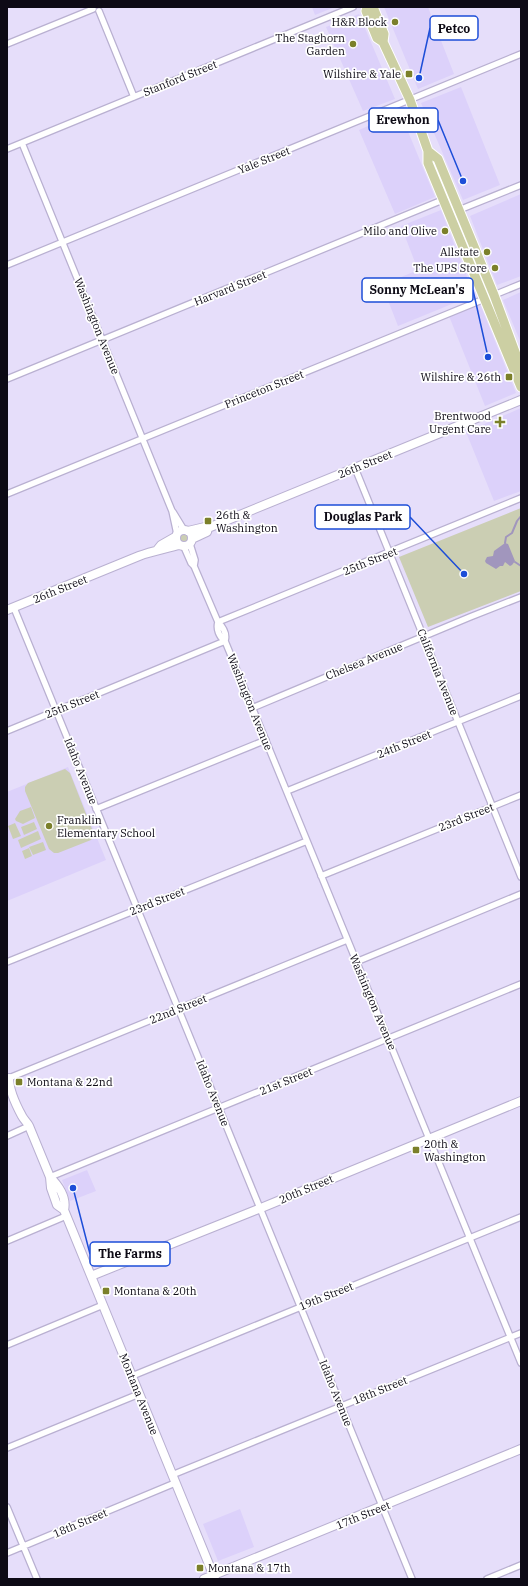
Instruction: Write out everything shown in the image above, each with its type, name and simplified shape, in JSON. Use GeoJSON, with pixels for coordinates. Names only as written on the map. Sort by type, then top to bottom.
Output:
{"type":"FeatureCollection","features":[{"type":"Feature","properties":{"kind":"main road"},"geometry":{"type":"LineString","coordinates":[[367,7],[366,11],[377,38],[383,42],[410,100],[428,151],[428,163],[521,387]]}},
{"type":"Feature","properties":{"kind":"main road"},"geometry":{"type":"LineString","coordinates":[[373,7],[384,34],[383,42]]}},
{"type":"Feature","properties":{"kind":"main road"},"geometry":{"type":"LineString","coordinates":[[428,151],[438,159],[494,295],[521,368]]}},
{"type":"Feature","properties":{"kind":"street","name":"Stanford Street"},"geometry":{"type":"LineString","coordinates":[[7,149],[353,7]]}},
{"type":"Feature","properties":{"kind":"street"},"geometry":{"type":"LineString","coordinates":[[7,44],[96,9],[134,97]]}},
{"type":"Feature","properties":{"kind":"street","name":"Yale Street"},"geometry":{"type":"LineString","coordinates":[[7,265],[521,54]]}},
{"type":"Feature","properties":{"kind":"street","name":"Washington Avenue"},"geometry":{"type":"LineString","coordinates":[[22,143],[181,533]]}},
{"type":"Feature","properties":{"kind":"street"},"geometry":{"type":"LineString","coordinates":[[449,214],[521,185]]}},
{"type":"Feature","properties":{"kind":"street","name":"Harvard Street"},"geometry":{"type":"LineString","coordinates":[[7,379],[453,196]]}},
{"type":"Feature","properties":{"kind":"street","name":"Princeton Street"},"geometry":{"type":"LineString","coordinates":[[7,494],[521,284]]}},
{"type":"Feature","properties":{"kind":"street","name":"26th Street"},"geometry":{"type":"LineString","coordinates":[[158,550],[161,545],[181,533],[204,527],[208,528],[521,400]]}},
{"type":"Feature","properties":{"kind":"street","name":"California Avenue"},"geometry":{"type":"LineString","coordinates":[[355,468],[521,877]]}},
{"type":"Feature","properties":{"kind":"street","name":"25th Street"},"geometry":{"type":"LineString","coordinates":[[218,622],[521,498]]}},
{"type":"Feature","properties":{"kind":"street","name":"26th Street"},"geometry":{"type":"LineString","coordinates":[[11,609],[158,550],[186,544],[207,532],[208,528]]}},
{"type":"Feature","properties":{"kind":"street"},"geometry":{"type":"LineString","coordinates":[[181,533],[191,535],[186,544],[176,541],[181,533]]}},
{"type":"Feature","properties":{"kind":"street","name":"Washington Avenue"},"geometry":{"type":"LineString","coordinates":[[186,544],[191,563],[194,566],[218,622],[222,626],[227,637],[225,641],[286,792],[521,1363]]}},
{"type":"Feature","properties":{"kind":"street","name":"Chelsea Avenue"},"geometry":{"type":"LineString","coordinates":[[252,708],[424,637],[470,616],[521,597]]}},
{"type":"Feature","properties":{"kind":"street","name":"Idaho Avenue"},"geometry":{"type":"LineString","coordinates":[[11,609],[56,710],[412,1579]]}},
{"type":"Feature","properties":{"kind":"street","name":"25th Street"},"geometry":{"type":"LineString","coordinates":[[7,731],[225,641]]}},
{"type":"Feature","properties":{"kind":"street","name":"24th Street"},"geometry":{"type":"LineString","coordinates":[[286,792],[521,696]]}},
{"type":"Feature","properties":{"kind":"street"},"geometry":{"type":"LineString","coordinates":[[96,809],[266,740]]}},
{"type":"Feature","properties":{"kind":"street","name":"23rd Street"},"geometry":{"type":"LineString","coordinates":[[321,876],[521,795]]}},
{"type":"Feature","properties":{"kind":"street","name":"23rd Street"},"geometry":{"type":"LineString","coordinates":[[7,962],[307,841]]}},
{"type":"Feature","properties":{"kind":"street"},"geometry":{"type":"LineString","coordinates":[[356,962],[521,894]]}},
{"type":"Feature","properties":{"kind":"street","name":"22nd Street"},"geometry":{"type":"LineString","coordinates":[[8,1075],[178,1009],[347,940]]}},
{"type":"Feature","properties":{"kind":"street","name":"21st Street"},"geometry":{"type":"LineString","coordinates":[[50,1177],[521,984]]}},
{"type":"Feature","properties":{"kind":"street","name":"Montana Avenue"},"geometry":{"type":"LineString","coordinates":[[8,1075],[9,1085],[14,1098],[22,1117],[28,1124],[50,1177],[51,1188],[57,1205],[65,1213],[214,1577]]}},
{"type":"Feature","properties":{"kind":"street","name":"20th Street"},"geometry":{"type":"LineString","coordinates":[[91,1276],[521,1101]]}},
{"type":"Feature","properties":{"kind":"street"},"geometry":{"type":"LineString","coordinates":[[7,1136],[28,1124]]}},
{"type":"Feature","properties":{"kind":"street"},"geometry":{"type":"LineString","coordinates":[[7,1241],[65,1213]]}},
{"type":"Feature","properties":{"kind":"street","name":"19th Street"},"geometry":{"type":"LineString","coordinates":[[132,1376],[521,1217]]}},
{"type":"Feature","properties":{"kind":"street"},"geometry":{"type":"LineString","coordinates":[[7,1345],[103,1305]]}},
{"type":"Feature","properties":{"kind":"street","name":"18th Street"},"geometry":{"type":"LineString","coordinates":[[172,1475],[521,1333]]}},
{"type":"Feature","properties":{"kind":"street"},"geometry":{"type":"LineString","coordinates":[[7,1448],[138,1394]]}},
{"type":"Feature","properties":{"kind":"street","name":"17th Street"},"geometry":{"type":"LineString","coordinates":[[204,1579],[214,1577],[521,1449]]}},
{"type":"Feature","properties":{"kind":"street","name":"18th Street"},"geometry":{"type":"LineString","coordinates":[[7,1553],[176,1483]]}},
{"type":"Feature","properties":{"kind":"street"},"geometry":{"type":"LineString","coordinates":[[7,1507],[37,1579]]}},
{"type":"Feature","properties":{"kind":"street"},"geometry":{"type":"LineString","coordinates":[[487,1579],[521,1565]]}},
{"type":"Feature","properties":{"kind":"shaded area"},"geometry":{"type":"Polygon","coordinates":[[[312,7],[335,7],[315,15],[312,7]]]}},
{"type":"Feature","properties":{"kind":"shaded area"},"geometry":{"type":"Polygon","coordinates":[[[384,7],[428,7],[454,74],[418,89],[384,7]]]}},
{"type":"Feature","properties":{"kind":"shaded area"},"geometry":{"type":"Polygon","coordinates":[[[359,14],[395,99],[363,111],[326,27],[359,14]]]}},
{"type":"Feature","properties":{"kind":"shaded area"},"geometry":{"type":"Polygon","coordinates":[[[461,87],[500,185],[463,200],[421,103],[461,87]]]}},
{"type":"Feature","properties":{"kind":"shaded area"},"geometry":{"type":"Polygon","coordinates":[[[400,112],[435,197],[395,214],[359,130],[400,112]]]}},
{"type":"Feature","properties":{"kind":"shaded area"},"geometry":{"type":"Polygon","coordinates":[[[521,194],[521,276],[497,285],[470,216],[521,194]]]}},
{"type":"Feature","properties":{"kind":"shaded area"},"geometry":{"type":"Polygon","coordinates":[[[441,210],[474,295],[398,326],[382,285],[418,270],[401,226],[441,210]]]}},
{"type":"Feature","properties":{"kind":"shaded area"},"geometry":{"type":"Polygon","coordinates":[[[521,292],[521,343],[503,300],[521,292]]]}},
{"type":"Feature","properties":{"kind":"shaded area"},"geometry":{"type":"Polygon","coordinates":[[[480,304],[516,393],[485,406],[449,316],[480,304]]]}},
{"type":"Feature","properties":{"kind":"shaded area"},"geometry":{"type":"Polygon","coordinates":[[[521,408],[521,491],[494,501],[466,432],[521,408]]]}},
{"type":"Feature","properties":{"kind":"shaded area"},"geometry":{"type":"Polygon","coordinates":[[[505,543],[508,544],[515,561],[512,565],[510,566],[505,562],[503,566],[496,569],[486,563],[485,561],[487,557],[493,556],[494,551],[505,543]]]}},
{"type":"Feature","properties":{"kind":"shaded area","name":"Franklin Elementary School"},"geometry":{"type":"Polygon","coordinates":[[[68,767],[106,860],[7,901],[7,792],[68,767]]]}},
{"type":"Feature","properties":{"kind":"shaded area"},"geometry":{"type":"Polygon","coordinates":[[[87,1170],[96,1191],[70,1201],[62,1180],[87,1170]]]}},
{"type":"Feature","properties":{"kind":"shaded area"},"geometry":{"type":"Polygon","coordinates":[[[240,1509],[254,1547],[218,1561],[203,1524],[240,1509]]]}},
{"type":"Feature","properties":{"kind":"green space"},"geometry":{"type":"Polygon","coordinates":[[[521,508],[521,591],[428,627],[399,557],[521,508]]]}},
{"type":"Feature","properties":{"kind":"green space"},"geometry":{"type":"Polygon","coordinates":[[[183,532],[187,534],[189,538],[187,542],[183,544],[179,542],[177,538],[179,534],[183,532]]]}},
{"type":"Feature","properties":{"kind":"green space"},"geometry":{"type":"Polygon","coordinates":[[[65,769],[70,773],[94,834],[91,840],[58,853],[54,853],[49,849],[25,791],[25,787],[28,783],[65,769]]]}},
{"type":"Feature","properties":{"kind":"green space"},"geometry":{"type":"Polygon","coordinates":[[[31,807],[35,818],[23,824],[16,821],[15,819],[20,811],[31,807]]]}},
{"type":"Feature","properties":{"kind":"green space"},"geometry":{"type":"Polygon","coordinates":[[[34,822],[37,829],[24,835],[21,827],[34,822]]]}},
{"type":"Feature","properties":{"kind":"green space"},"geometry":{"type":"Polygon","coordinates":[[[15,823],[21,836],[13,839],[8,826],[15,823]]]}},
{"type":"Feature","properties":{"kind":"green space"},"geometry":{"type":"Polygon","coordinates":[[[38,831],[41,839],[21,848],[18,840],[38,831]]]}},
{"type":"Feature","properties":{"kind":"green space"},"geometry":{"type":"Polygon","coordinates":[[[43,842],[46,850],[33,855],[29,847],[43,842]]]}},
{"type":"Feature","properties":{"kind":"green space"},"geometry":{"type":"Polygon","coordinates":[[[29,848],[32,856],[25,859],[22,851],[29,848]]]}},
{"type":"Feature","properties":{"kind":"waterway"},"geometry":{"type":"LineString","coordinates":[[505,543],[506,537],[512,533],[521,516]]}},
{"type":"Feature","properties":{"kind":"waterway"},"geometry":{"type":"LineString","coordinates":[[515,562],[521,566]]}},
{"type":"Feature","properties":{"kind":"place","name":"H&R Block"},"geometry":{"type":"Point","coordinates":[395,22]}},
{"type":"Feature","properties":{"kind":"place","name":"The Staghorn Garden"},"geometry":{"type":"Point","coordinates":[353,44]}},
{"type":"Feature","properties":{"kind":"place","name":"Wilshire & Yale"},"geometry":{"type":"Point","coordinates":[409,74]}},
{"type":"Feature","properties":{"kind":"place","name":"Petco"},"geometry":{"type":"Point","coordinates":[419,78]}},
{"type":"Feature","properties":{"kind":"place","name":"Erewhon"},"geometry":{"type":"Point","coordinates":[463,181]}},
{"type":"Feature","properties":{"kind":"place","name":"Milo and Olive"},"geometry":{"type":"Point","coordinates":[445,231]}},
{"type":"Feature","properties":{"kind":"place","name":"Allstate"},"geometry":{"type":"Point","coordinates":[487,252]}},
{"type":"Feature","properties":{"kind":"place","name":"The UPS Store"},"geometry":{"type":"Point","coordinates":[495,268]}},
{"type":"Feature","properties":{"kind":"place","name":"Sonny McLean's"},"geometry":{"type":"Point","coordinates":[488,357]}},
{"type":"Feature","properties":{"kind":"place","name":"Wilshire & 26th"},"geometry":{"type":"Point","coordinates":[509,377]}},
{"type":"Feature","properties":{"kind":"place","name":"Brentwood Urgent Care"},"geometry":{"type":"Point","coordinates":[500,422]}},
{"type":"Feature","properties":{"kind":"place","name":"26th & Washington"},"geometry":{"type":"Point","coordinates":[208,521]}},
{"type":"Feature","properties":{"kind":"place","name":"Douglas Park"},"geometry":{"type":"Point","coordinates":[464,574]}},
{"type":"Feature","properties":{"kind":"place","name":"Franklin Elementary School"},"geometry":{"type":"Point","coordinates":[49,826]}},
{"type":"Feature","properties":{"kind":"place","name":"Montana & 22nd"},"geometry":{"type":"Point","coordinates":[19,1082]}},
{"type":"Feature","properties":{"kind":"place","name":"20th & Washington"},"geometry":{"type":"Point","coordinates":[416,1150]}},
{"type":"Feature","properties":{"kind":"place","name":"The Farms"},"geometry":{"type":"Point","coordinates":[73,1188]}},
{"type":"Feature","properties":{"kind":"place","name":"Montana & 20th"},"geometry":{"type":"Point","coordinates":[106,1291]}},
{"type":"Feature","properties":{"kind":"place","name":"Montana & 17th"},"geometry":{"type":"Point","coordinates":[200,1568]}}]}
